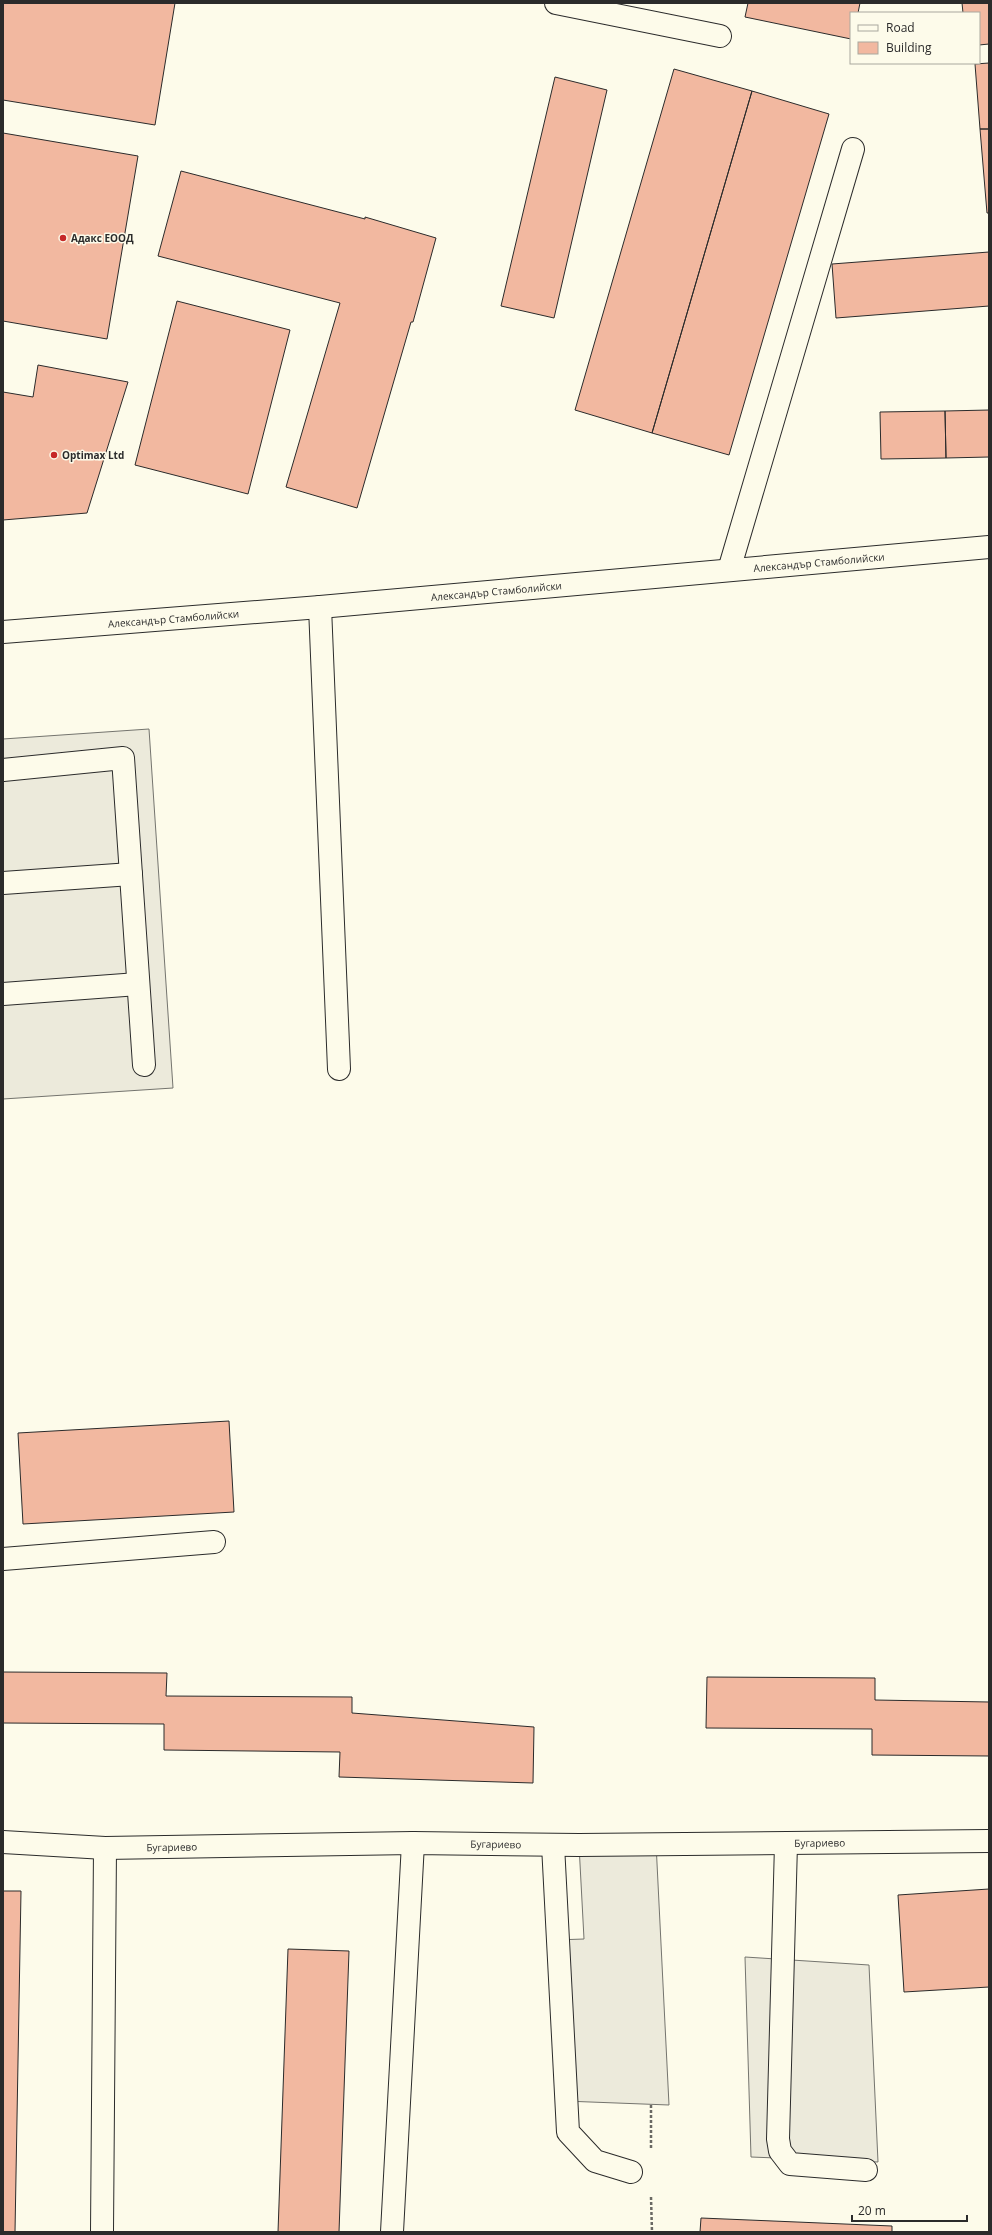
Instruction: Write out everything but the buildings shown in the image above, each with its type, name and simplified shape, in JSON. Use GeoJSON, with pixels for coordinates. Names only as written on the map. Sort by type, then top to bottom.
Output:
{"type":"FeatureCollection","features":[{"type":"Feature","properties":{"kind":"street"},"geometry":{"type":"LineString","coordinates":[[556,3],[720,36]]}},
{"type":"Feature","properties":{"kind":"street"},"geometry":{"type":"LineString","coordinates":[[729,570],[853,149]]}},
{"type":"Feature","properties":{"kind":"street","name":"Александър Стамболийски"},"geometry":{"type":"LineString","coordinates":[[3,632],[320,607],[989,547]]}},
{"type":"Feature","properties":{"kind":"street"},"geometry":{"type":"LineString","coordinates":[[320,607],[338,1070]]}},
{"type":"Feature","properties":{"kind":"street"},"geometry":{"type":"LineString","coordinates":[[3,770],[122,758],[144,1065]]}},
{"type":"Feature","properties":{"kind":"street"},"geometry":{"type":"LineString","coordinates":[[3,883],[131,874]]}},
{"type":"Feature","properties":{"kind":"street"},"geometry":{"type":"LineString","coordinates":[[3,994],[138,984]]}},
{"type":"Feature","properties":{"kind":"street"},"geometry":{"type":"LineString","coordinates":[[3,1559],[214,1542]]}},
{"type":"Feature","properties":{"kind":"street","name":"Бугариево"},"geometry":{"type":"LineString","coordinates":[[3,1842],[105,1848],[413,1843],[553,1845],[989,1841]]}},
{"type":"Feature","properties":{"kind":"street"},"geometry":{"type":"LineString","coordinates":[[392,2232],[413,1843]]}},
{"type":"Feature","properties":{"kind":"street"},"geometry":{"type":"LineString","coordinates":[[786,1844],[778,2140],[780,2151],[790,2164],[866,2170]]}},
{"type":"Feature","properties":{"kind":"street"},"geometry":{"type":"LineString","coordinates":[[553,1845],[568,2132],[595,2161],[631,2172]]}},
{"type":"Feature","properties":{"kind":"street"},"geometry":{"type":"LineString","coordinates":[[102,2232],[105,1848]]}},
{"type":"Feature","properties":{"kind":"shaded area"},"geometry":{"type":"Polygon","coordinates":[[[149,729],[173,1088],[3,1099],[3,739],[149,729]]]}},
{"type":"Feature","properties":{"kind":"shaded area"},"geometry":{"type":"Polygon","coordinates":[[[656,1843],[669,2105],[564,2101],[555,1940],[584,1939],[579,1845],[656,1843]]]}},
{"type":"Feature","properties":{"kind":"shaded area"},"geometry":{"type":"Polygon","coordinates":[[[745,1957],[869,1965],[878,2162],[751,2157],[745,1957]]]}},
{"type":"Feature","properties":{"kind":"place","name":"Адакс ЕООД"},"geometry":{"type":"Point","coordinates":[63,238]}},
{"type":"Feature","properties":{"kind":"place","name":"Optimax Ltd"},"geometry":{"type":"Point","coordinates":[54,455]}}]}
